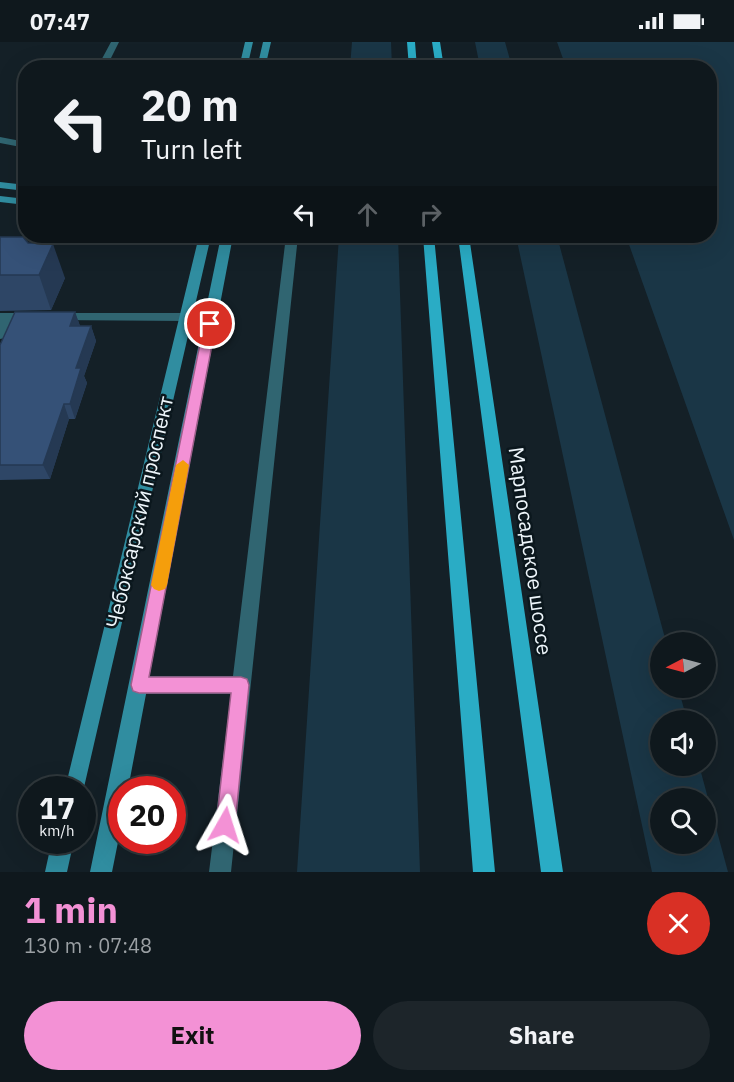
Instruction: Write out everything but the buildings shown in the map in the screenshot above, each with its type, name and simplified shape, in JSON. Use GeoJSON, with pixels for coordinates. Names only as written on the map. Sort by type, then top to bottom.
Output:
{"type":"FeatureCollection","features":[{"type":"Feature","properties":{"kind":"main road"},"geometry":{"type":"LineString","coordinates":[[411,42],[412,60]]}},
{"type":"Feature","properties":{"kind":"main road"},"geometry":{"type":"LineString","coordinates":[[436,42],[439,60]]}},
{"type":"Feature","properties":{"kind":"main road"},"geometry":{"type":"LineString","coordinates":[[429,243],[484,872]]}},
{"type":"Feature","properties":{"kind":"main road","name":"Марпосадское шоссе"},"geometry":{"type":"LineString","coordinates":[[464,243],[552,872]]}},
{"type":"Feature","properties":{"kind":"street"},"geometry":{"type":"LineString","coordinates":[[245,60],[249,42]]}},
{"type":"Feature","properties":{"kind":"street"},"geometry":{"type":"LineString","coordinates":[[263,60],[267,42]]}},
{"type":"Feature","properties":{"kind":"street"},"geometry":{"type":"LineString","coordinates":[[0,185],[18,187]]}},
{"type":"Feature","properties":{"kind":"street"},"geometry":{"type":"LineString","coordinates":[[0,200],[18,201]]}},
{"type":"Feature","properties":{"kind":"street","name":"Чебоксарский проспект"},"geometry":{"type":"LineString","coordinates":[[78,776],[203,243]]}},
{"type":"Feature","properties":{"kind":"street","name":"Чебоксарский проспект"},"geometry":{"type":"LineString","coordinates":[[101,872],[226,243]]}},
{"type":"Feature","properties":{"kind":"street"},"geometry":{"type":"LineString","coordinates":[[56,872],[60,854]]}},
{"type":"Feature","properties":{"kind":"lane"},"geometry":{"type":"LineString","coordinates":[[105,60],[115,42]]}},
{"type":"Feature","properties":{"kind":"lane"},"geometry":{"type":"LineString","coordinates":[[0,140],[18,143]]}},
{"type":"Feature","properties":{"kind":"lane"},"geometry":{"type":"LineString","coordinates":[[220,872],[291,243]]}},
{"type":"Feature","properties":{"kind":"lane"},"geometry":{"type":"LineString","coordinates":[[0,335],[4,317],[186,317]]}},
{"type":"Feature","properties":{"kind":"lane"},"geometry":{"type":"LineString","coordinates":[[139,685],[241,685]]}},
{"type":"Feature","properties":{"kind":"shaded area"},"geometry":{"type":"Polygon","coordinates":[[[352,42],[391,42],[392,60],[351,60],[352,42]]]}},
{"type":"Feature","properties":{"kind":"shaded area"},"geometry":{"type":"Polygon","coordinates":[[[475,42],[505,42],[510,60],[479,60],[475,42]]]}},
{"type":"Feature","properties":{"kind":"shaded area"},"geometry":{"type":"Polygon","coordinates":[[[557,42],[734,42],[734,540],[628,243],[717,243],[717,60],[563,60],[557,42]]]}},
{"type":"Feature","properties":{"kind":"shaded area"},"geometry":{"type":"Polygon","coordinates":[[[339,243],[398,243],[420,872],[297,872],[339,243]]]}},
{"type":"Feature","properties":{"kind":"shaded area"},"geometry":{"type":"Polygon","coordinates":[[[517,243],[559,243],[663,632],[650,632],[650,698],[681,698],[684,710],[650,710],[650,776],[702,776],[705,788],[650,788],[650,854],[716,854],[716,828],[728,872],[652,872],[517,243]]]}},
{"type":"Feature","properties":{"kind":"slow traffic"},"geometry":{"type":"LineString","coordinates":[[159,585],[183,465]]}},
{"type":"Feature","properties":{"kind":"route"},"geometry":{"type":"LineString","coordinates":[[210,324],[139,685],[241,685],[225,825]]}}]}
